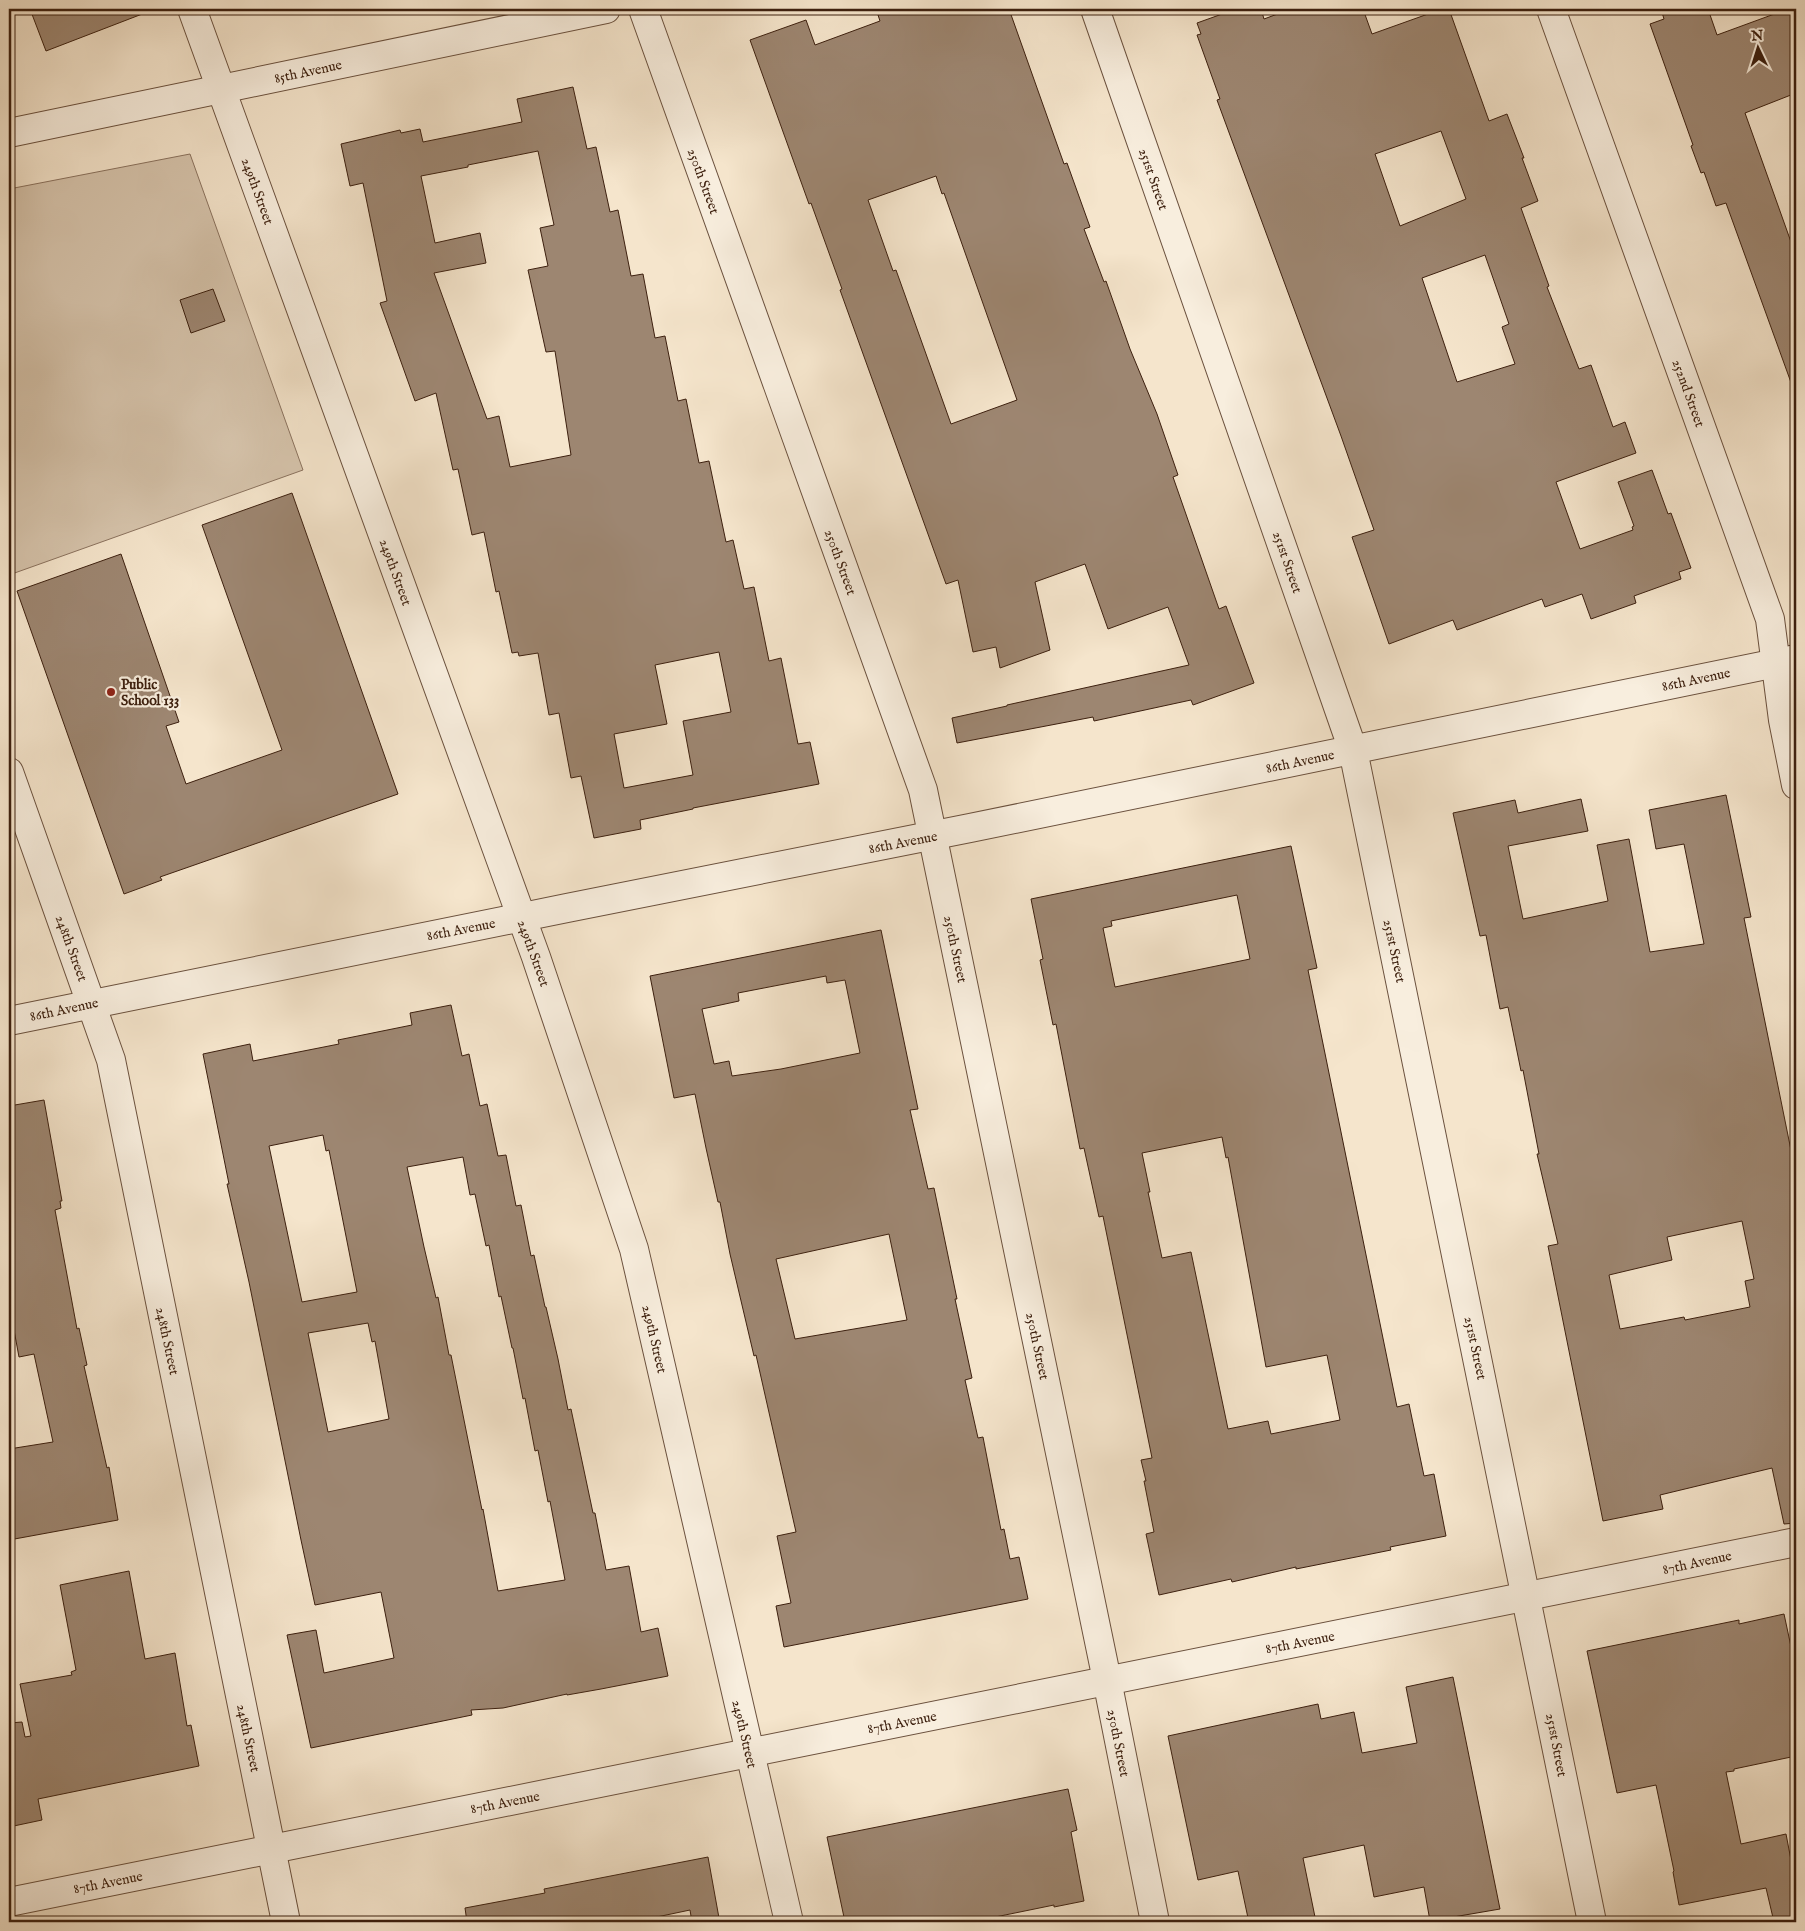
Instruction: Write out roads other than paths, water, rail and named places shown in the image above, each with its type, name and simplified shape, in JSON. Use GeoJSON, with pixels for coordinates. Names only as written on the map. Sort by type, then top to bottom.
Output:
{"type":"FeatureCollection","features":[{"type":"Feature","properties":{"kind":"street","name":"249th Street"},"geometry":{"type":"LineString","coordinates":[[192,9],[521,917],[634,1249],[789,1922]]}},
{"type":"Feature","properties":{"kind":"street","name":"85th Avenue"},"geometry":{"type":"LineString","coordinates":[[9,132],[606,9]]}},
{"type":"Feature","properties":{"kind":"street","name":"250th Street"},"geometry":{"type":"LineString","coordinates":[[643,9],[918,776],[933,836],[1155,1922]]}},
{"type":"Feature","properties":{"kind":"street","name":"251st Street"},"geometry":{"type":"LineString","coordinates":[[1095,9],[1353,750],[1592,1922]]}},
{"type":"Feature","properties":{"kind":"street","name":"252nd Street"},"geometry":{"type":"LineString","coordinates":[[1551,9],[1786,661],[1783,720],[1796,785]]}},
{"type":"Feature","properties":{"kind":"street","name":"86th Avenue"},"geometry":{"type":"LineString","coordinates":[[9,1021],[933,836],[1786,661]]}},
{"type":"Feature","properties":{"kind":"street","name":"248th Street"},"geometry":{"type":"LineString","coordinates":[[9,772],[111,1060],[286,1922]]}},
{"type":"Feature","properties":{"kind":"street","name":"87th Avenue"},"geometry":{"type":"LineString","coordinates":[[9,1902],[1796,1542]]}},
{"type":"Feature","properties":{"kind":"place","name":"Public School 133"},"geometry":{"type":"Point","coordinates":[111,692]}}]}
